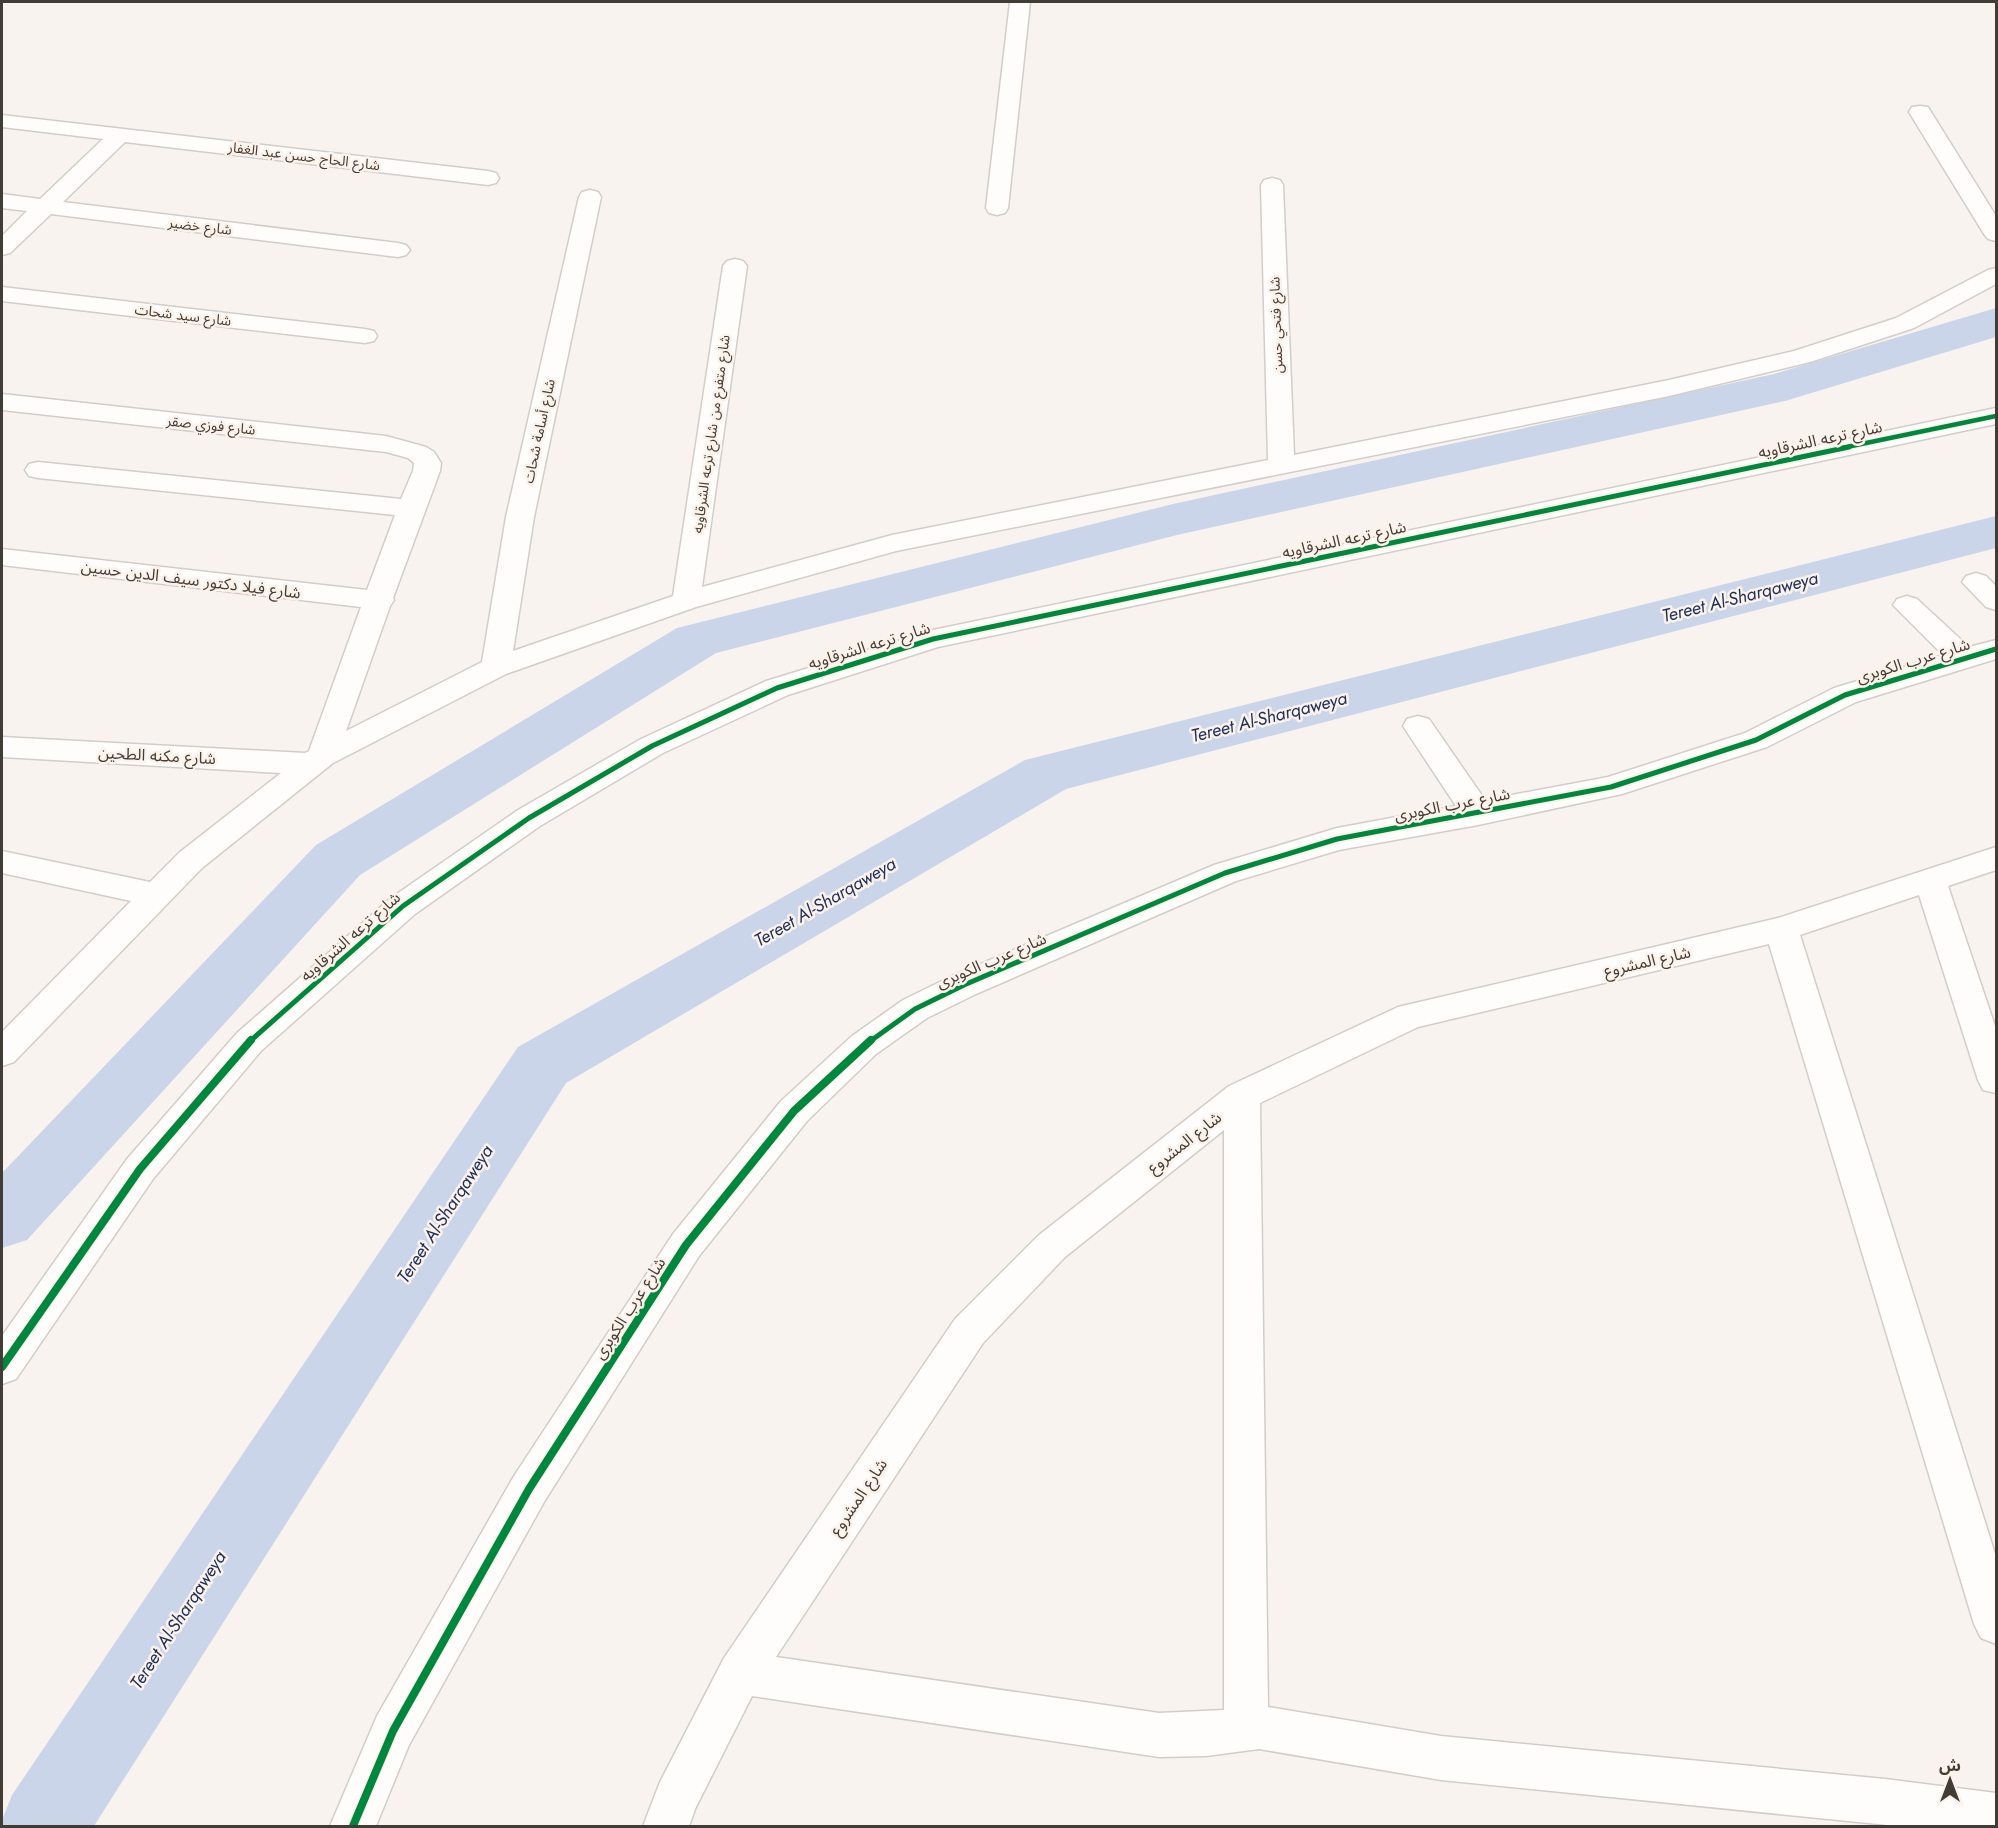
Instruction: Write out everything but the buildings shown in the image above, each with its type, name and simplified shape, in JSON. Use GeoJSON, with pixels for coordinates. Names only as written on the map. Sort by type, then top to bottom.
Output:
{"type":"FeatureCollection","features":[{"type":"Feature","properties":{"kind":"street"},"geometry":{"type":"LineString","coordinates":[[997,208],[1020,2]]}},
{"type":"Feature","properties":{"kind":"street"},"geometry":{"type":"LineString","coordinates":[[1920,112],[1996,234]]}},
{"type":"Feature","properties":{"kind":"street","name":"شارع الحاج حسن عبد الغفار"},"geometry":{"type":"LineString","coordinates":[[2,121],[488,178]]}},
{"type":"Feature","properties":{"kind":"street"},"geometry":{"type":"LineString","coordinates":[[2,248],[121,134]]}},
{"type":"Feature","properties":{"kind":"street","name":"شارع فتحي حسن"},"geometry":{"type":"LineString","coordinates":[[1272,185],[1281,466]]}},
{"type":"Feature","properties":{"kind":"street","name":"شارع أسامة شحات"},"geometry":{"type":"LineString","coordinates":[[496,667],[520,517],[590,197]]}},
{"type":"Feature","properties":{"kind":"street","name":"شارع خضير"},"geometry":{"type":"LineString","coordinates":[[2,201],[398,250]]}},
{"type":"Feature","properties":{"kind":"street","name":"شارع متفرع من شارع ترعه الشرقاويه"},"geometry":{"type":"LineString","coordinates":[[686,601],[735,266]]}},
{"type":"Feature","properties":{"kind":"street"},"geometry":{"type":"LineString","coordinates":[[2,1053],[191,860],[317,760],[496,667],[686,601],[892,543],[1658,391],[1801,357],[1905,323],[1996,275]]}},
{"type":"Feature","properties":{"kind":"street","name":"شارع سيد شحات"},"geometry":{"type":"LineString","coordinates":[[2,294],[365,336]]}},
{"type":"Feature","properties":{"kind":"street","name":"شارع فوزي صقر"},"geometry":{"type":"LineString","coordinates":[[2,402],[386,444],[419,452],[428,461],[427,472],[411,508]]}},
{"type":"Feature","properties":{"kind":"street","name":"شارع ترعه الشرقاويه"},"geometry":{"type":"LineString","coordinates":[[2,1367],[140,1170],[249,1042],[403,906],[529,818],[652,746],[777,688],[933,639],[1996,416]]}},
{"type":"Feature","properties":{"kind":"street"},"geometry":{"type":"LineString","coordinates":[[38,470],[411,508],[380,600],[317,760]]}},
{"type":"Feature","properties":{"kind":"street","name":"شارع فيلا دكتور سيف الدين حسين"},"geometry":{"type":"LineString","coordinates":[[2,557],[380,600]]}},
{"type":"Feature","properties":{"kind":"street"},"geometry":{"type":"LineString","coordinates":[[1907,605],[1980,654]]}},
{"type":"Feature","properties":{"kind":"street","name":"شارع عرب الكوبرى"},"geometry":{"type":"LineString","coordinates":[[353,1827],[393,1731],[529,1489],[686,1245],[794,1111],[864,1045],[915,1009],[964,985],[1225,873],[1337,839],[1611,787],[1756,740],[1845,695],[1980,654]]}},
{"type":"Feature","properties":{"kind":"street"},"geometry":{"type":"LineString","coordinates":[[1418,726],[1478,814]]}},
{"type":"Feature","properties":{"kind":"street","name":"شارع مكنه الطحين"},"geometry":{"type":"LineString","coordinates":[[2,747],[317,760]]}},
{"type":"Feature","properties":{"kind":"street","name":"شارع المشروع"},"geometry":{"type":"LineString","coordinates":[[666,1827],[676,1798],[740,1673],[969,1331],[1052,1246],[1242,1096],[1410,1016],[1781,929],[1996,858]]}},
{"type":"Feature","properties":{"kind":"street"},"geometry":{"type":"LineString","coordinates":[[2,862],[156,895]]}},
{"type":"Feature","properties":{"kind":"street"},"geometry":{"type":"LineString","coordinates":[[1930,879],[1996,1080]]}},
{"type":"Feature","properties":{"kind":"street"},"geometry":{"type":"LineString","coordinates":[[1781,929],[1996,1624]]}},
{"type":"Feature","properties":{"kind":"street"},"geometry":{"type":"LineString","coordinates":[[1242,1096],[1246,1727]]}},
{"type":"Feature","properties":{"kind":"street"},"geometry":{"type":"LineString","coordinates":[[740,1673],[1159,1735],[1206,1734],[1259,1727],[1441,1758],[1885,1802],[1996,1816]]}},
{"type":"Feature","properties":{"kind":"waterway"},"geometry":{"type":"LineString","coordinates":[[2,1219],[338,860],[697,640],[1173,520],[1785,386],[1996,322]]}},
{"type":"Feature","properties":{"kind":"waterway","name":"Tereet Al-Sharqaweya"},"geometry":{"type":"LineString","coordinates":[[43,1826],[542,1065],[1046,774],[1996,532]]}},
{"type":"Feature","properties":{"kind":"cycle path"},"geometry":{"type":"LineString","coordinates":[[2,1367],[140,1169],[249,1042],[403,906],[529,818],[652,746],[777,688],[933,639],[1996,416]]}},
{"type":"Feature","properties":{"kind":"cycle path"},"geometry":{"type":"LineString","coordinates":[[353,1826],[393,1731],[529,1489],[686,1245],[794,1111],[864,1045],[915,1009],[964,985],[1225,873],[1337,839],[1611,787],[1756,740],[1845,695],[1996,649]]}}]}
